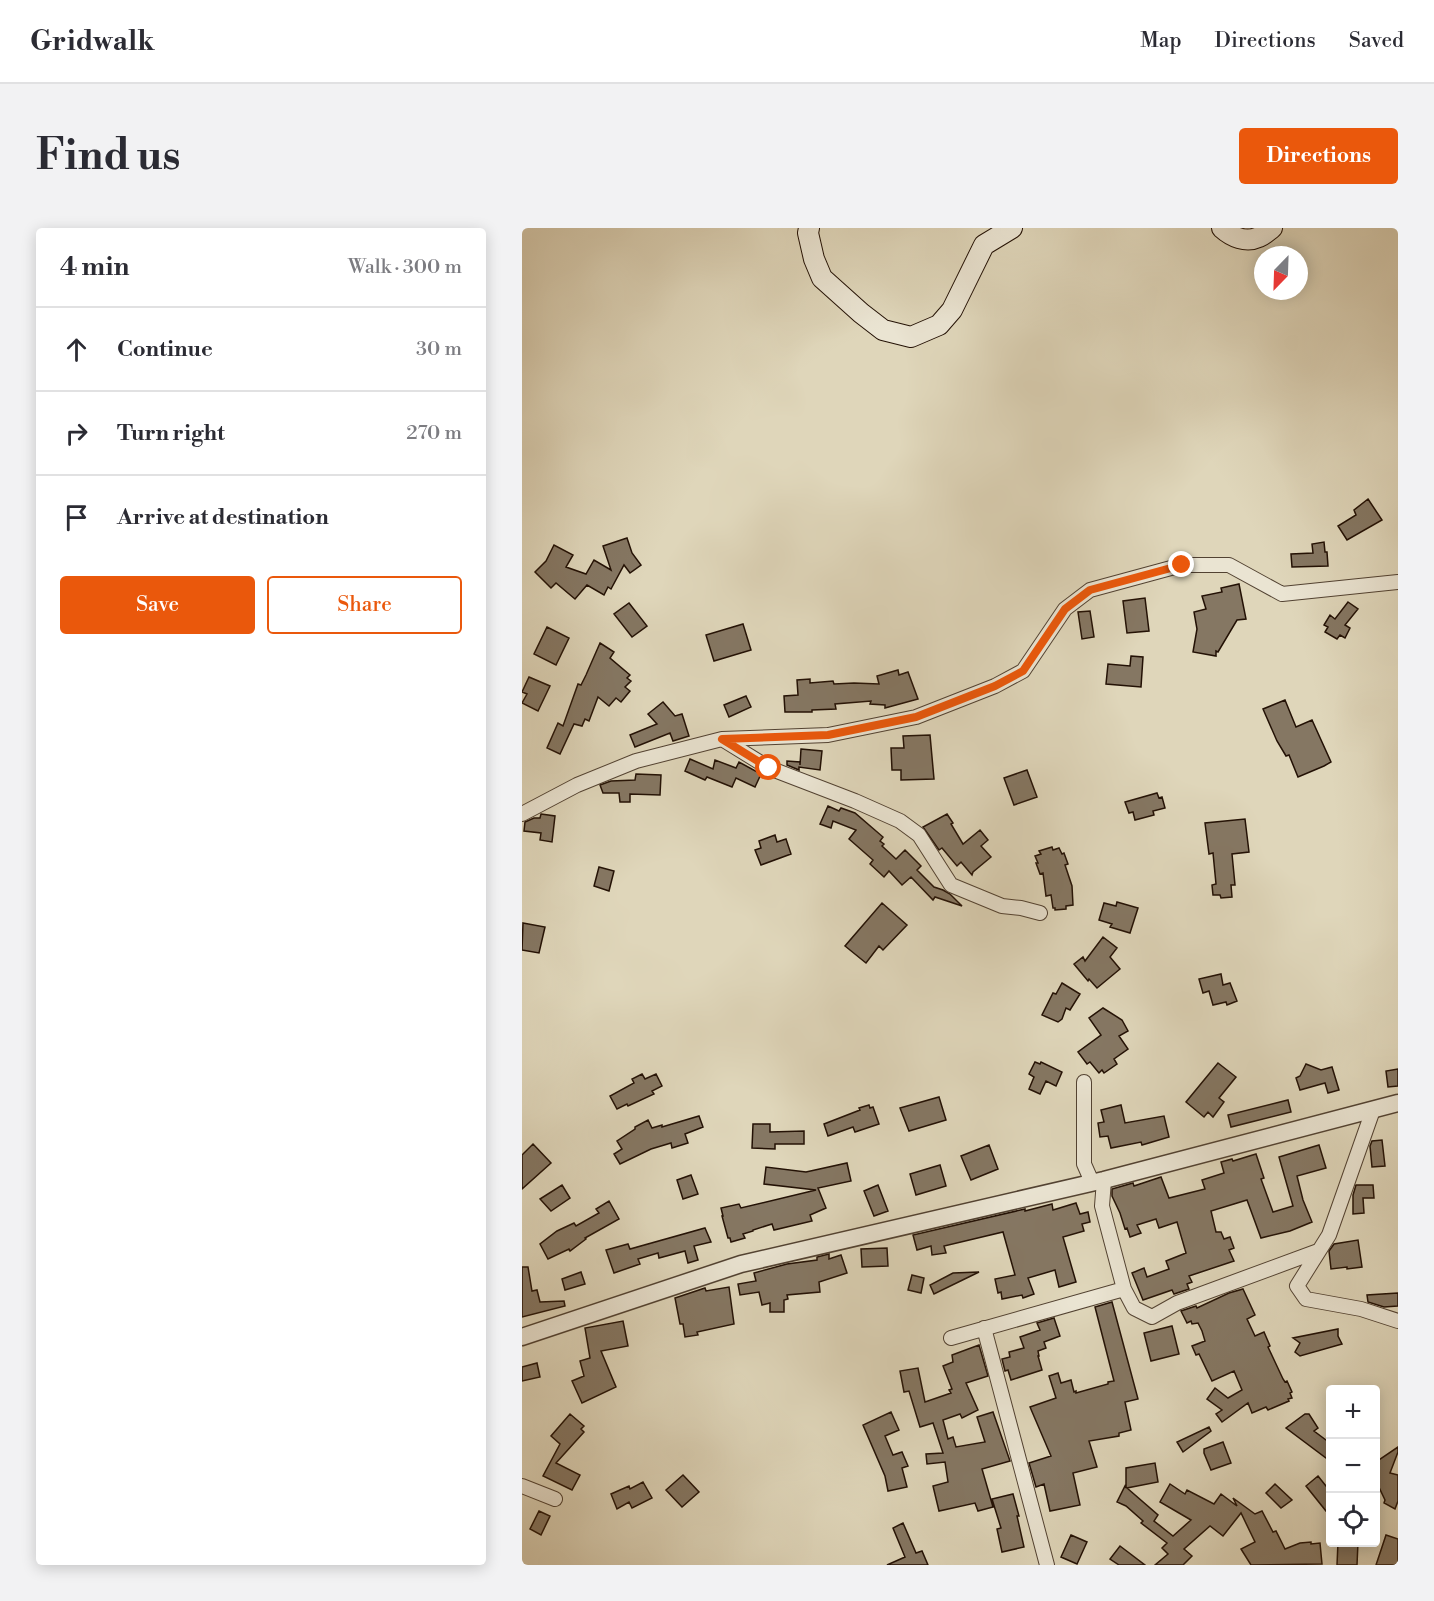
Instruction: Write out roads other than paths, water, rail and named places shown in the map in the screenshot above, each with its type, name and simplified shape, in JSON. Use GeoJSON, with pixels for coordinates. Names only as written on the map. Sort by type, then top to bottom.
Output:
{"type":"FeatureCollection","features":[{"type":"Feature","properties":{"kind":"main road"},"geometry":{"type":"LineString","coordinates":[[809,228],[812,250],[822,278],[883,330],[911,337],[939,325],[952,310],[984,245],[1012,228]]}},
{"type":"Feature","properties":{"kind":"main road"},"geometry":{"type":"LineString","coordinates":[[1222,228],[1228,234],[1244,240],[1259,237],[1272,228]]}},
{"type":"Feature","properties":{"kind":"street"},"geometry":{"type":"LineString","coordinates":[[522,814],[577,785],[636,761],[722,739],[828,735],[916,717],[995,686],[1023,671],[1065,609],[1090,590],[1182,565],[1229,565],[1282,594],[1398,582]]}},
{"type":"Feature","properties":{"kind":"street"},"geometry":{"type":"LineString","coordinates":[[722,739],[769,768],[900,821],[919,835],[951,885],[1002,906],[1040,913]]}},
{"type":"Feature","properties":{"kind":"street"},"geometry":{"type":"LineString","coordinates":[[1083,1082],[1084,1164],[1098,1181],[1102,1206],[1124,1289],[1134,1308],[1152,1317],[1177,1303],[1318,1251]]}},
{"type":"Feature","properties":{"kind":"street"},"geometry":{"type":"LineString","coordinates":[[522,1337],[741,1264],[1098,1181],[1398,1103]]}},
{"type":"Feature","properties":{"kind":"street"},"geometry":{"type":"LineString","coordinates":[[1373,1110],[1329,1235],[1297,1286],[1306,1299],[1361,1309],[1398,1322]]}},
{"type":"Feature","properties":{"kind":"street"},"geometry":{"type":"LineString","coordinates":[[951,1338],[1124,1289]]}},
{"type":"Feature","properties":{"kind":"street"},"geometry":{"type":"LineString","coordinates":[[984,1328],[1047,1565]]}},
{"type":"Feature","properties":{"kind":"street"},"geometry":{"type":"LineString","coordinates":[[522,1486],[555,1499]]}}]}
